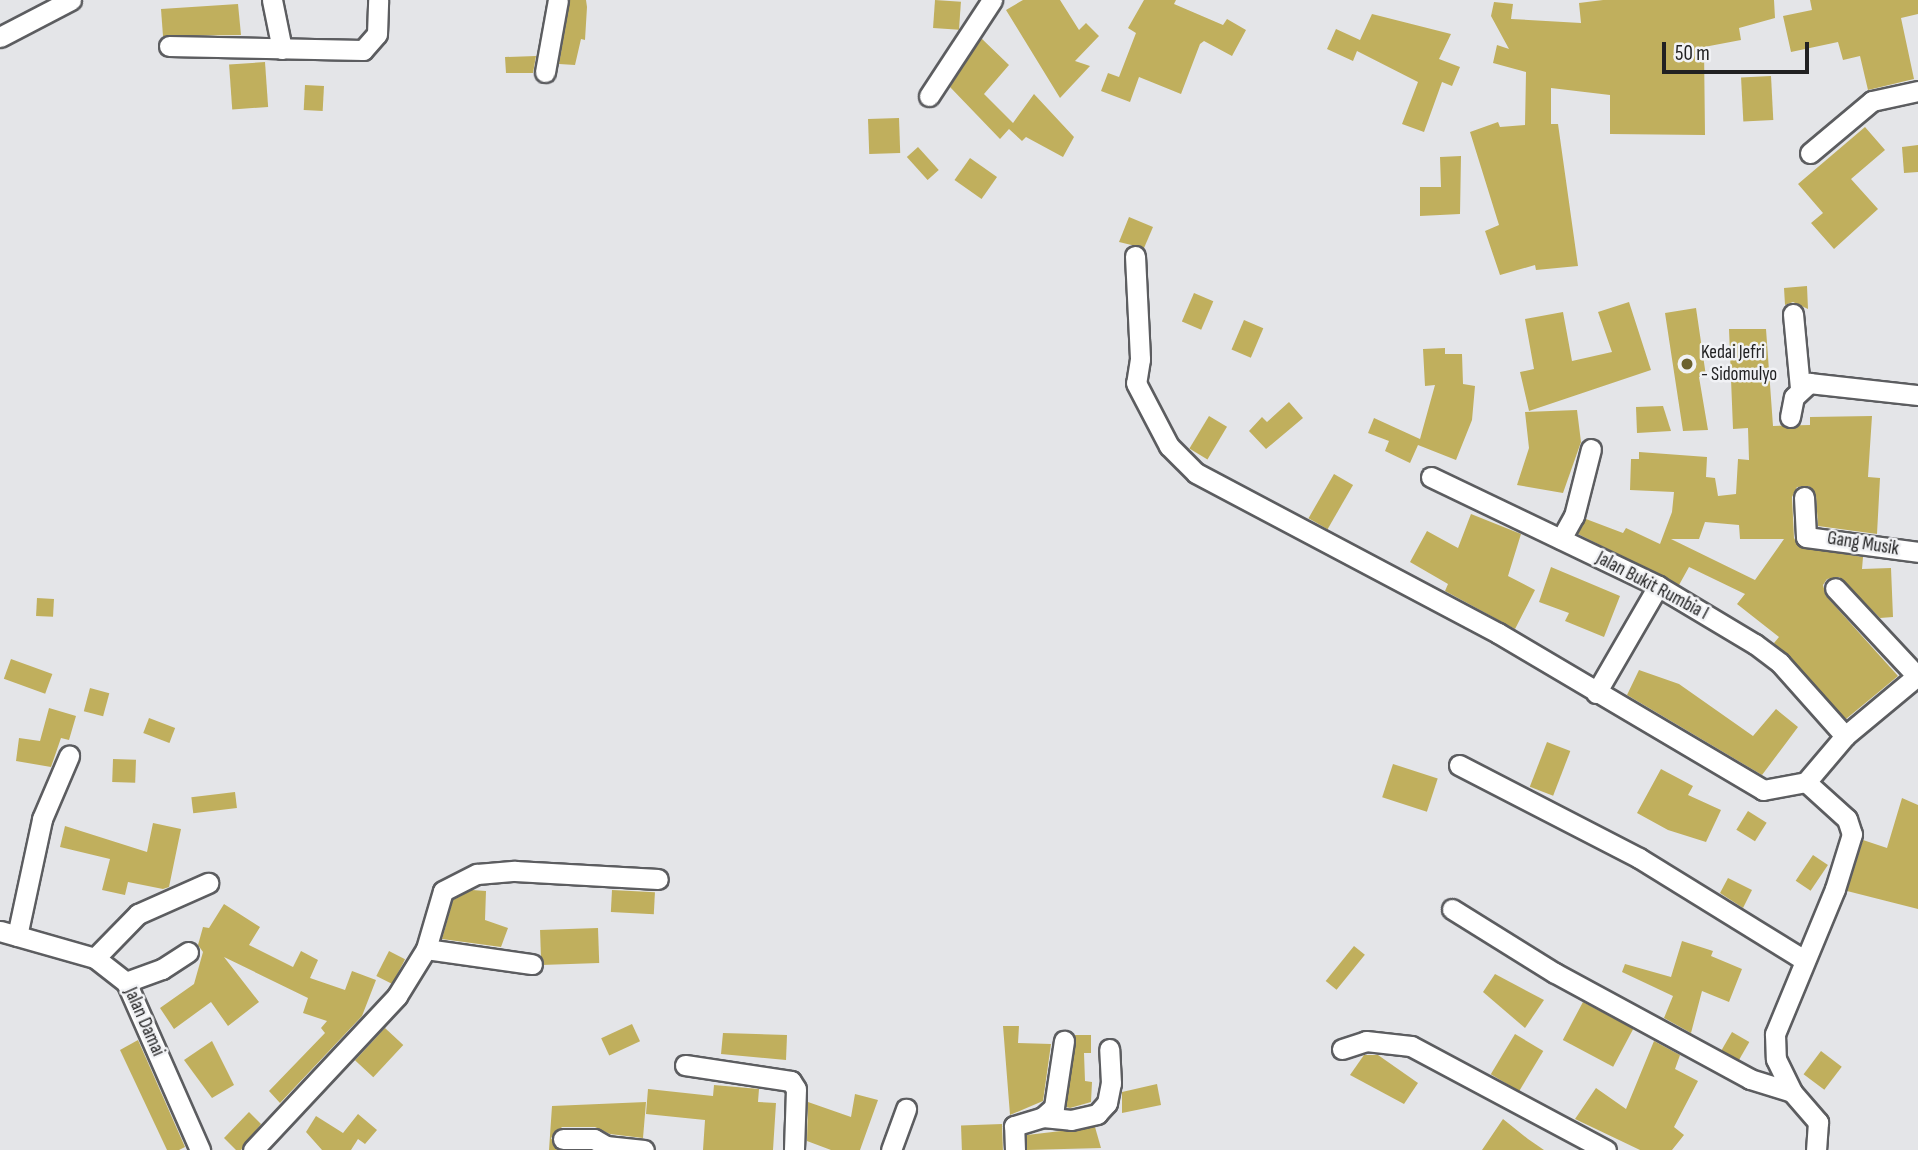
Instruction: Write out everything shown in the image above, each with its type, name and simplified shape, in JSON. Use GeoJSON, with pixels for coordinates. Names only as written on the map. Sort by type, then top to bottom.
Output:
{"type":"FeatureCollection","features":[{"type":"Feature","properties":{"kind":"street"},"geometry":{"type":"LineString","coordinates":[[0,37],[71,0]]}},
{"type":"Feature","properties":{"kind":"street"},"geometry":{"type":"LineString","coordinates":[[272,0],[282,49]]}},
{"type":"Feature","properties":{"kind":"street"},"geometry":{"type":"LineString","coordinates":[[169,46],[363,50],[377,34],[378,0]]}},
{"type":"Feature","properties":{"kind":"street"},"geometry":{"type":"LineString","coordinates":[[545,72],[558,0]]}},
{"type":"Feature","properties":{"kind":"street"},"geometry":{"type":"LineString","coordinates":[[929,96],[992,0]]}},
{"type":"Feature","properties":{"kind":"street"},"geometry":{"type":"LineString","coordinates":[[1810,153],[1872,101],[1918,91]]}},
{"type":"Feature","properties":{"kind":"street"},"geometry":{"type":"LineString","coordinates":[[1135,256],[1140,359],[1136,383],[1169,446],[1196,473],[1498,633],[1763,790],[1806,782],[1845,736],[1917,675],[1835,588]]}},
{"type":"Feature","properties":{"kind":"street"},"geometry":{"type":"LineString","coordinates":[[1790,417],[1800,388],[1793,314]]}},
{"type":"Feature","properties":{"kind":"street"},"geometry":{"type":"LineString","coordinates":[[1800,388],[1809,383],[1918,395]]}},
{"type":"Feature","properties":{"kind":"street"},"geometry":{"type":"LineString","coordinates":[[1561,539],[1574,516],[1591,449]]}},
{"type":"Feature","properties":{"kind":"street","name":"Jalan Bukit Rumbia I"},"geometry":{"type":"LineString","coordinates":[[1431,477],[1658,586],[1780,663],[1845,736]]}},
{"type":"Feature","properties":{"kind":"street","name":"Gang Musik"},"geometry":{"type":"LineString","coordinates":[[1804,497],[1806,537],[1918,552]]}},
{"type":"Feature","properties":{"kind":"street"},"geometry":{"type":"LineString","coordinates":[[1596,693],[1658,586]]}},
{"type":"Feature","properties":{"kind":"street"},"geometry":{"type":"LineString","coordinates":[[9,933],[42,819],[69,756]]}},
{"type":"Feature","properties":{"kind":"street"},"geometry":{"type":"LineString","coordinates":[[1459,765],[1639,858],[1804,961]]}},
{"type":"Feature","properties":{"kind":"street"},"geometry":{"type":"LineString","coordinates":[[1806,782],[1847,820],[1852,834],[1821,927],[1804,961],[1775,1034],[1776,1059],[1792,1092],[1818,1122],[1816,1150]]}},
{"type":"Feature","properties":{"kind":"street"},"geometry":{"type":"LineString","coordinates":[[253,1150],[397,996],[426,949],[443,891],[477,874],[515,871],[658,879]]}},
{"type":"Feature","properties":{"kind":"street"},"geometry":{"type":"LineString","coordinates":[[95,958],[138,914],[208,883]]}},
{"type":"Feature","properties":{"kind":"street"},"geometry":{"type":"LineString","coordinates":[[1452,909],[1555,973],[1750,1079],[1792,1092]]}},
{"type":"Feature","properties":{"kind":"street","name":"Jalan Damai"},"geometry":{"type":"LineString","coordinates":[[9,933],[95,958],[126,982],[200,1150]]}},
{"type":"Feature","properties":{"kind":"street"},"geometry":{"type":"LineString","coordinates":[[426,949],[532,964]]}},
{"type":"Feature","properties":{"kind":"street"},"geometry":{"type":"LineString","coordinates":[[126,982],[162,969],[188,952]]}},
{"type":"Feature","properties":{"kind":"street"},"geometry":{"type":"LineString","coordinates":[[1043,1117],[1054,1107],[1064,1041]]}},
{"type":"Feature","properties":{"kind":"street"},"geometry":{"type":"LineString","coordinates":[[1342,1049],[1366,1041],[1411,1045],[1606,1150]]}},
{"type":"Feature","properties":{"kind":"street"},"geometry":{"type":"LineString","coordinates":[[1015,1150],[1014,1126],[1043,1117],[1071,1120],[1097,1114],[1107,1103],[1111,1083],[1109,1049]]}},
{"type":"Feature","properties":{"kind":"street"},"geometry":{"type":"LineString","coordinates":[[685,1065],[791,1081],[796,1089],[794,1150]]}},
{"type":"Feature","properties":{"kind":"street"},"geometry":{"type":"LineString","coordinates":[[891,1150],[906,1110]]}},
{"type":"Feature","properties":{"kind":"street"},"geometry":{"type":"LineString","coordinates":[[563,1139],[593,1139],[606,1146],[644,1150]]}},
{"type":"Feature","properties":{"kind":"building"},"geometry":{"type":"Polygon","coordinates":[[[570,0],[586,0],[587,7],[585,40],[581,39],[575,65],[559,64],[570,0]]]}},
{"type":"Feature","properties":{"kind":"building"},"geometry":{"type":"Polygon","coordinates":[[[935,0],[961,2],[959,30],[933,28],[935,0]]]}},
{"type":"Feature","properties":{"kind":"building"},"geometry":{"type":"Polygon","coordinates":[[[1023,0],[1060,0],[1079,30],[1086,23],[1099,36],[1075,61],[1090,66],[1060,98],[1006,10],[1023,0]]]}},
{"type":"Feature","properties":{"kind":"building"},"geometry":{"type":"Polygon","coordinates":[[[1144,0],[1176,0],[1174,4],[1223,25],[1227,19],[1246,30],[1232,56],[1204,41],[1200,44],[1181,94],[1139,77],[1130,102],[1101,91],[1108,73],[1119,77],[1136,33],[1128,28],[1144,0]]]}},
{"type":"Feature","properties":{"kind":"building"},"geometry":{"type":"Polygon","coordinates":[[[1603,0],[1774,0],[1775,18],[1739,28],[1741,40],[1704,47],[1705,135],[1610,134],[1610,95],[1551,88],[1551,124],[1558,124],[1578,266],[1536,270],[1535,265],[1500,275],[1485,231],[1499,225],[1470,132],[1498,122],[1500,127],[1525,125],[1526,72],[1493,63],[1497,45],[1509,49],[1491,16],[1494,2],[1513,4],[1511,19],[1581,23],[1579,3],[1603,0]]]}},
{"type":"Feature","properties":{"kind":"building"},"geometry":{"type":"Polygon","coordinates":[[[1810,0],[1918,0],[1918,14],[1901,18],[1914,79],[1868,90],[1860,56],[1843,60],[1838,42],[1791,52],[1783,16],[1812,10],[1810,0]]]}},
{"type":"Feature","properties":{"kind":"building"},"geometry":{"type":"Polygon","coordinates":[[[238,4],[241,35],[163,36],[161,9],[238,4]]]}},
{"type":"Feature","properties":{"kind":"building"},"geometry":{"type":"Polygon","coordinates":[[[1372,14],[1451,34],[1439,59],[1460,67],[1452,86],[1442,82],[1424,132],[1402,124],[1418,82],[1357,51],[1353,61],[1327,49],[1336,29],[1360,40],[1372,14]]]}},
{"type":"Feature","properties":{"kind":"building"},"geometry":{"type":"Polygon","coordinates":[[[981,38],[1009,65],[984,94],[1013,123],[1034,94],[1074,137],[1063,157],[1026,137],[1022,141],[1009,129],[1000,139],[950,87],[981,38]]]}},
{"type":"Feature","properties":{"kind":"building"},"geometry":{"type":"Polygon","coordinates":[[[536,56],[533,73],[506,73],[505,57],[536,56]]]}},
{"type":"Feature","properties":{"kind":"building"},"geometry":{"type":"Polygon","coordinates":[[[265,62],[268,107],[232,109],[229,65],[265,62]]]}},
{"type":"Feature","properties":{"kind":"building"},"geometry":{"type":"Polygon","coordinates":[[[1771,76],[1773,120],[1743,122],[1741,78],[1771,76]]]}},
{"type":"Feature","properties":{"kind":"building"},"geometry":{"type":"Polygon","coordinates":[[[305,85],[324,86],[323,111],[304,110],[305,85]]]}},
{"type":"Feature","properties":{"kind":"building"},"geometry":{"type":"Polygon","coordinates":[[[899,118],[900,153],[869,154],[868,119],[899,118]]]}},
{"type":"Feature","properties":{"kind":"building"},"geometry":{"type":"Polygon","coordinates":[[[1865,127],[1885,150],[1851,179],[1878,209],[1834,249],[1811,223],[1823,213],[1798,184],[1865,127]]]}},
{"type":"Feature","properties":{"kind":"building"},"geometry":{"type":"Polygon","coordinates":[[[1918,145],[1918,172],[1904,173],[1902,147],[1918,145]]]}},
{"type":"Feature","properties":{"kind":"building"},"geometry":{"type":"Polygon","coordinates":[[[918,147],[939,170],[928,180],[907,157],[918,147]]]}},
{"type":"Feature","properties":{"kind":"building"},"geometry":{"type":"Polygon","coordinates":[[[1461,156],[1460,214],[1420,216],[1420,187],[1441,187],[1440,157],[1461,156]]]}},
{"type":"Feature","properties":{"kind":"building"},"geometry":{"type":"Polygon","coordinates":[[[970,158],[997,177],[982,199],[955,180],[970,158]]]}},
{"type":"Feature","properties":{"kind":"building"},"geometry":{"type":"Polygon","coordinates":[[[1129,217],[1153,227],[1144,248],[1119,242],[1129,217]]]}},
{"type":"Feature","properties":{"kind":"building"},"geometry":{"type":"Polygon","coordinates":[[[1807,286],[1808,309],[1793,302],[1785,305],[1784,288],[1807,286]]]}},
{"type":"Feature","properties":{"kind":"building"},"geometry":{"type":"Polygon","coordinates":[[[1194,293],[1213,301],[1201,330],[1182,322],[1194,293]]]}},
{"type":"Feature","properties":{"kind":"building"},"geometry":{"type":"Polygon","coordinates":[[[1629,302],[1651,370],[1529,411],[1520,372],[1534,369],[1525,319],[1563,312],[1572,361],[1612,352],[1598,312],[1629,302]]]}},
{"type":"Feature","properties":{"kind":"building"},"geometry":{"type":"Polygon","coordinates":[[[1696,308],[1706,376],[1699,377],[1708,430],[1683,431],[1665,313],[1696,308]]]}},
{"type":"Feature","properties":{"kind":"building"},"geometry":{"type":"Polygon","coordinates":[[[1244,320],[1263,328],[1251,358],[1231,349],[1244,320]]]}},
{"type":"Feature","properties":{"kind":"building"},"geometry":{"type":"Polygon","coordinates":[[[1729,329],[1766,329],[1773,426],[1810,425],[1810,417],[1872,416],[1868,477],[1880,478],[1877,534],[1818,526],[1816,496],[1809,486],[1797,487],[1792,497],[1794,538],[1799,547],[1863,557],[1862,569],[1891,568],[1893,617],[1880,618],[1839,577],[1827,579],[1823,585],[1826,596],[1898,676],[1846,719],[1774,643],[1779,637],[1737,604],[1745,594],[1689,567],[1679,585],[1578,534],[1586,519],[1623,533],[1626,528],[1660,544],[1672,512],[1674,492],[1630,490],[1631,459],[1639,459],[1639,452],[1707,457],[1706,477],[1715,478],[1718,496],[1736,494],[1738,459],[1749,460],[1748,428],[1733,429],[1729,329]],[[1705,522],[1699,539],[1671,539],[1755,580],[1784,539],[1740,539],[1739,525],[1705,522]]]}},
{"type":"Feature","properties":{"kind":"building"},"geometry":{"type":"Polygon","coordinates":[[[1445,348],[1445,354],[1462,354],[1463,384],[1475,386],[1472,420],[1456,460],[1418,445],[1410,463],[1385,451],[1389,441],[1368,433],[1374,418],[1420,439],[1435,385],[1425,386],[1423,349],[1445,348]]]}},
{"type":"Feature","properties":{"kind":"building"},"geometry":{"type":"Polygon","coordinates":[[[1289,402],[1303,418],[1266,449],[1249,431],[1262,417],[1267,422],[1289,402]]]}},
{"type":"Feature","properties":{"kind":"building"},"geometry":{"type":"Polygon","coordinates":[[[1663,406],[1671,431],[1637,433],[1636,407],[1663,406]]]}},
{"type":"Feature","properties":{"kind":"building"},"geometry":{"type":"Polygon","coordinates":[[[1577,410],[1581,442],[1563,493],[1517,485],[1529,448],[1525,412],[1577,410]]]}},
{"type":"Feature","properties":{"kind":"building"},"geometry":{"type":"Polygon","coordinates":[[[1209,416],[1227,427],[1207,459],[1189,449],[1209,416]]]}},
{"type":"Feature","properties":{"kind":"building"},"geometry":{"type":"Polygon","coordinates":[[[1334,474],[1353,485],[1328,529],[1308,518],[1334,474]]]}},
{"type":"Feature","properties":{"kind":"building"},"geometry":{"type":"Polygon","coordinates":[[[1471,514],[1521,534],[1508,576],[1535,590],[1515,629],[1445,591],[1448,584],[1410,562],[1427,531],[1458,548],[1471,514]]]}},
{"type":"Feature","properties":{"kind":"building"},"geometry":{"type":"Polygon","coordinates":[[[1551,567],[1620,596],[1604,637],[1565,621],[1569,613],[1539,602],[1551,567]]]}},
{"type":"Feature","properties":{"kind":"building"},"geometry":{"type":"Polygon","coordinates":[[[37,598],[54,599],[53,617],[36,616],[37,598]]]}},
{"type":"Feature","properties":{"kind":"building"},"geometry":{"type":"Polygon","coordinates":[[[11,659],[52,674],[45,694],[4,679],[11,659]]]}},
{"type":"Feature","properties":{"kind":"building"},"geometry":{"type":"Polygon","coordinates":[[[1639,670],[1679,684],[1753,736],[1776,709],[1798,727],[1762,775],[1627,695],[1639,670]]]}},
{"type":"Feature","properties":{"kind":"building"},"geometry":{"type":"Polygon","coordinates":[[[90,688],[109,693],[103,716],[84,711],[90,688]]]}},
{"type":"Feature","properties":{"kind":"building"},"geometry":{"type":"Polygon","coordinates":[[[49,708],[76,716],[69,740],[61,738],[51,767],[16,761],[19,738],[40,741],[49,708]]]}},
{"type":"Feature","properties":{"kind":"building"},"geometry":{"type":"Polygon","coordinates":[[[149,718],[175,728],[169,743],[143,733],[149,718]]]}},
{"type":"Feature","properties":{"kind":"building"},"geometry":{"type":"Polygon","coordinates":[[[1547,742],[1570,751],[1553,796],[1530,787],[1547,742]]]}},
{"type":"Feature","properties":{"kind":"building"},"geometry":{"type":"Polygon","coordinates":[[[113,759],[136,760],[135,783],[112,782],[113,759]]]}},
{"type":"Feature","properties":{"kind":"building"},"geometry":{"type":"Polygon","coordinates":[[[1393,764],[1438,779],[1427,812],[1382,797],[1393,764]]]}},
{"type":"Feature","properties":{"kind":"building"},"geometry":{"type":"Polygon","coordinates":[[[1661,769],[1693,786],[1688,795],[1721,810],[1706,842],[1668,830],[1637,813],[1661,769]]]}},
{"type":"Feature","properties":{"kind":"building"},"geometry":{"type":"Polygon","coordinates":[[[235,792],[237,808],[193,813],[191,797],[235,792]]]}},
{"type":"Feature","properties":{"kind":"building"},"geometry":{"type":"Polygon","coordinates":[[[1902,798],[1918,805],[1918,909],[1847,891],[1863,840],[1887,848],[1902,798]]]}},
{"type":"Feature","properties":{"kind":"building"},"geometry":{"type":"Polygon","coordinates":[[[1748,811],[1767,823],[1755,841],[1736,830],[1748,811]]]}},
{"type":"Feature","properties":{"kind":"building"},"geometry":{"type":"Polygon","coordinates":[[[153,823],[181,829],[169,887],[163,889],[128,882],[125,895],[102,890],[110,859],[60,847],[65,826],[147,852],[153,823]]]}},
{"type":"Feature","properties":{"kind":"building"},"geometry":{"type":"Polygon","coordinates":[[[1813,855],[1828,865],[1811,891],[1796,881],[1813,855]]]}},
{"type":"Feature","properties":{"kind":"building"},"geometry":{"type":"Polygon","coordinates":[[[1728,878],[1752,890],[1743,908],[1720,893],[1728,878]]]}},
{"type":"Feature","properties":{"kind":"building"},"geometry":{"type":"Polygon","coordinates":[[[472,890],[486,891],[485,920],[508,928],[501,947],[442,939],[453,900],[472,890]]]}},
{"type":"Feature","properties":{"kind":"building"},"geometry":{"type":"Polygon","coordinates":[[[612,890],[655,892],[654,914],[611,912],[612,890]]]}},
{"type":"Feature","properties":{"kind":"building"},"geometry":{"type":"Polygon","coordinates":[[[224,904],[260,927],[249,945],[293,967],[301,951],[318,960],[310,978],[345,990],[352,971],[376,980],[362,1016],[280,1103],[269,1091],[325,1033],[321,1028],[327,1021],[303,1013],[308,998],[224,957],[259,1002],[228,1026],[211,1002],[174,1029],[160,1008],[194,984],[203,952],[198,945],[203,927],[209,928],[224,904]]]}},
{"type":"Feature","properties":{"kind":"building"},"geometry":{"type":"Polygon","coordinates":[[[598,928],[599,963],[541,965],[540,930],[598,928]]]}},
{"type":"Feature","properties":{"kind":"building"},"geometry":{"type":"Polygon","coordinates":[[[1682,941],[1713,951],[1711,956],[1742,969],[1729,1002],[1702,991],[1691,1033],[1664,1018],[1673,996],[1622,972],[1625,964],[1671,977],[1682,941]]]}},
{"type":"Feature","properties":{"kind":"building"},"geometry":{"type":"Polygon","coordinates":[[[1354,946],[1365,955],[1337,990],[1326,981],[1354,946]]]}},
{"type":"Feature","properties":{"kind":"building"},"geometry":{"type":"Polygon","coordinates":[[[389,951],[405,959],[392,984],[376,976],[389,951]]]}},
{"type":"Feature","properties":{"kind":"building"},"geometry":{"type":"Polygon","coordinates":[[[1495,974],[1544,1000],[1525,1028],[1483,992],[1495,974]]]}},
{"type":"Feature","properties":{"kind":"building"},"geometry":{"type":"Polygon","coordinates":[[[1583,1002],[1633,1029],[1613,1067],[1563,1040],[1583,1002]]]}},
{"type":"Feature","properties":{"kind":"building"},"geometry":{"type":"Polygon","coordinates":[[[632,1024],[640,1041],[609,1056],[601,1038],[632,1024]]]}},
{"type":"Feature","properties":{"kind":"building"},"geometry":{"type":"Polygon","coordinates":[[[1003,1026],[1019,1026],[1018,1043],[1051,1044],[1043,1101],[1010,1115],[1003,1026]]]}},
{"type":"Feature","properties":{"kind":"building"},"geometry":{"type":"Polygon","coordinates":[[[385,1028],[403,1045],[373,1077],[355,1060],[385,1028]]]}},
{"type":"Feature","properties":{"kind":"building"},"geometry":{"type":"Polygon","coordinates":[[[1732,1032],[1749,1042],[1739,1060],[1722,1050],[1732,1032]]]}},
{"type":"Feature","properties":{"kind":"building"},"geometry":{"type":"Polygon","coordinates":[[[723,1033],[787,1035],[786,1060],[721,1054],[723,1033]]]}},
{"type":"Feature","properties":{"kind":"building"},"geometry":{"type":"Polygon","coordinates":[[[1515,1034],[1543,1051],[1519,1091],[1491,1074],[1515,1034]]]}},
{"type":"Feature","properties":{"kind":"building"},"geometry":{"type":"Polygon","coordinates":[[[1074,1035],[1091,1035],[1091,1053],[1084,1053],[1085,1081],[1092,1082],[1091,1102],[1070,1108],[1066,1107],[1074,1035]]]}},
{"type":"Feature","properties":{"kind":"building"},"geometry":{"type":"Polygon","coordinates":[[[138,1040],[185,1147],[179,1150],[167,1150],[120,1050],[138,1040]]]}},
{"type":"Feature","properties":{"kind":"building"},"geometry":{"type":"Polygon","coordinates":[[[212,1041],[234,1085],[212,1098],[184,1060],[212,1041]]]}},
{"type":"Feature","properties":{"kind":"building"},"geometry":{"type":"Polygon","coordinates":[[[1654,1041],[1680,1055],[1675,1069],[1698,1081],[1674,1127],[1684,1135],[1672,1150],[1640,1150],[1575,1119],[1596,1088],[1626,1109],[1654,1041]]]}},
{"type":"Feature","properties":{"kind":"building"},"geometry":{"type":"Polygon","coordinates":[[[1821,1051],[1842,1067],[1824,1090],[1804,1074],[1821,1051]]]}},
{"type":"Feature","properties":{"kind":"building"},"geometry":{"type":"Polygon","coordinates":[[[1364,1055],[1378,1055],[1418,1083],[1404,1104],[1350,1075],[1364,1055]]]}},
{"type":"Feature","properties":{"kind":"building"},"geometry":{"type":"Polygon","coordinates":[[[1157,1084],[1161,1105],[1122,1113],[1122,1092],[1157,1084]]]}},
{"type":"Feature","properties":{"kind":"building"},"geometry":{"type":"Polygon","coordinates":[[[714,1085],[759,1089],[758,1102],[776,1103],[773,1150],[703,1150],[705,1120],[646,1114],[648,1089],[713,1096],[714,1085]]]}},
{"type":"Feature","properties":{"kind":"building"},"geometry":{"type":"Polygon","coordinates":[[[855,1094],[878,1100],[860,1150],[831,1150],[807,1141],[808,1102],[851,1117],[855,1094]]]}},
{"type":"Feature","properties":{"kind":"building"},"geometry":{"type":"Polygon","coordinates":[[[646,1102],[643,1138],[610,1134],[595,1127],[562,1127],[551,1138],[558,1150],[549,1150],[552,1106],[646,1102]]]}},
{"type":"Feature","properties":{"kind":"building"},"geometry":{"type":"Polygon","coordinates":[[[249,1112],[261,1124],[241,1150],[236,1150],[224,1138],[249,1112]]]}},
{"type":"Feature","properties":{"kind":"building"},"geometry":{"type":"Polygon","coordinates":[[[358,1114],[377,1130],[365,1144],[358,1139],[351,1150],[322,1150],[306,1132],[316,1116],[343,1133],[358,1114]]]}},
{"type":"Feature","properties":{"kind":"building"},"geometry":{"type":"Polygon","coordinates":[[[1503,1119],[1528,1139],[1544,1150],[1482,1150],[1503,1119]]]}},
{"type":"Feature","properties":{"kind":"building"},"geometry":{"type":"Polygon","coordinates":[[[1002,1124],[1003,1150],[962,1150],[961,1125],[1002,1124]]]}},
{"type":"Feature","properties":{"kind":"building"},"geometry":{"type":"Polygon","coordinates":[[[1095,1127],[1101,1148],[1027,1150],[1027,1135],[1095,1127]]]}},
{"type":"Feature","properties":{"kind":"place","name":"Kedai Jefri - Sidomulyo"},"geometry":{"type":"Point","coordinates":[1687,364]}}]}
